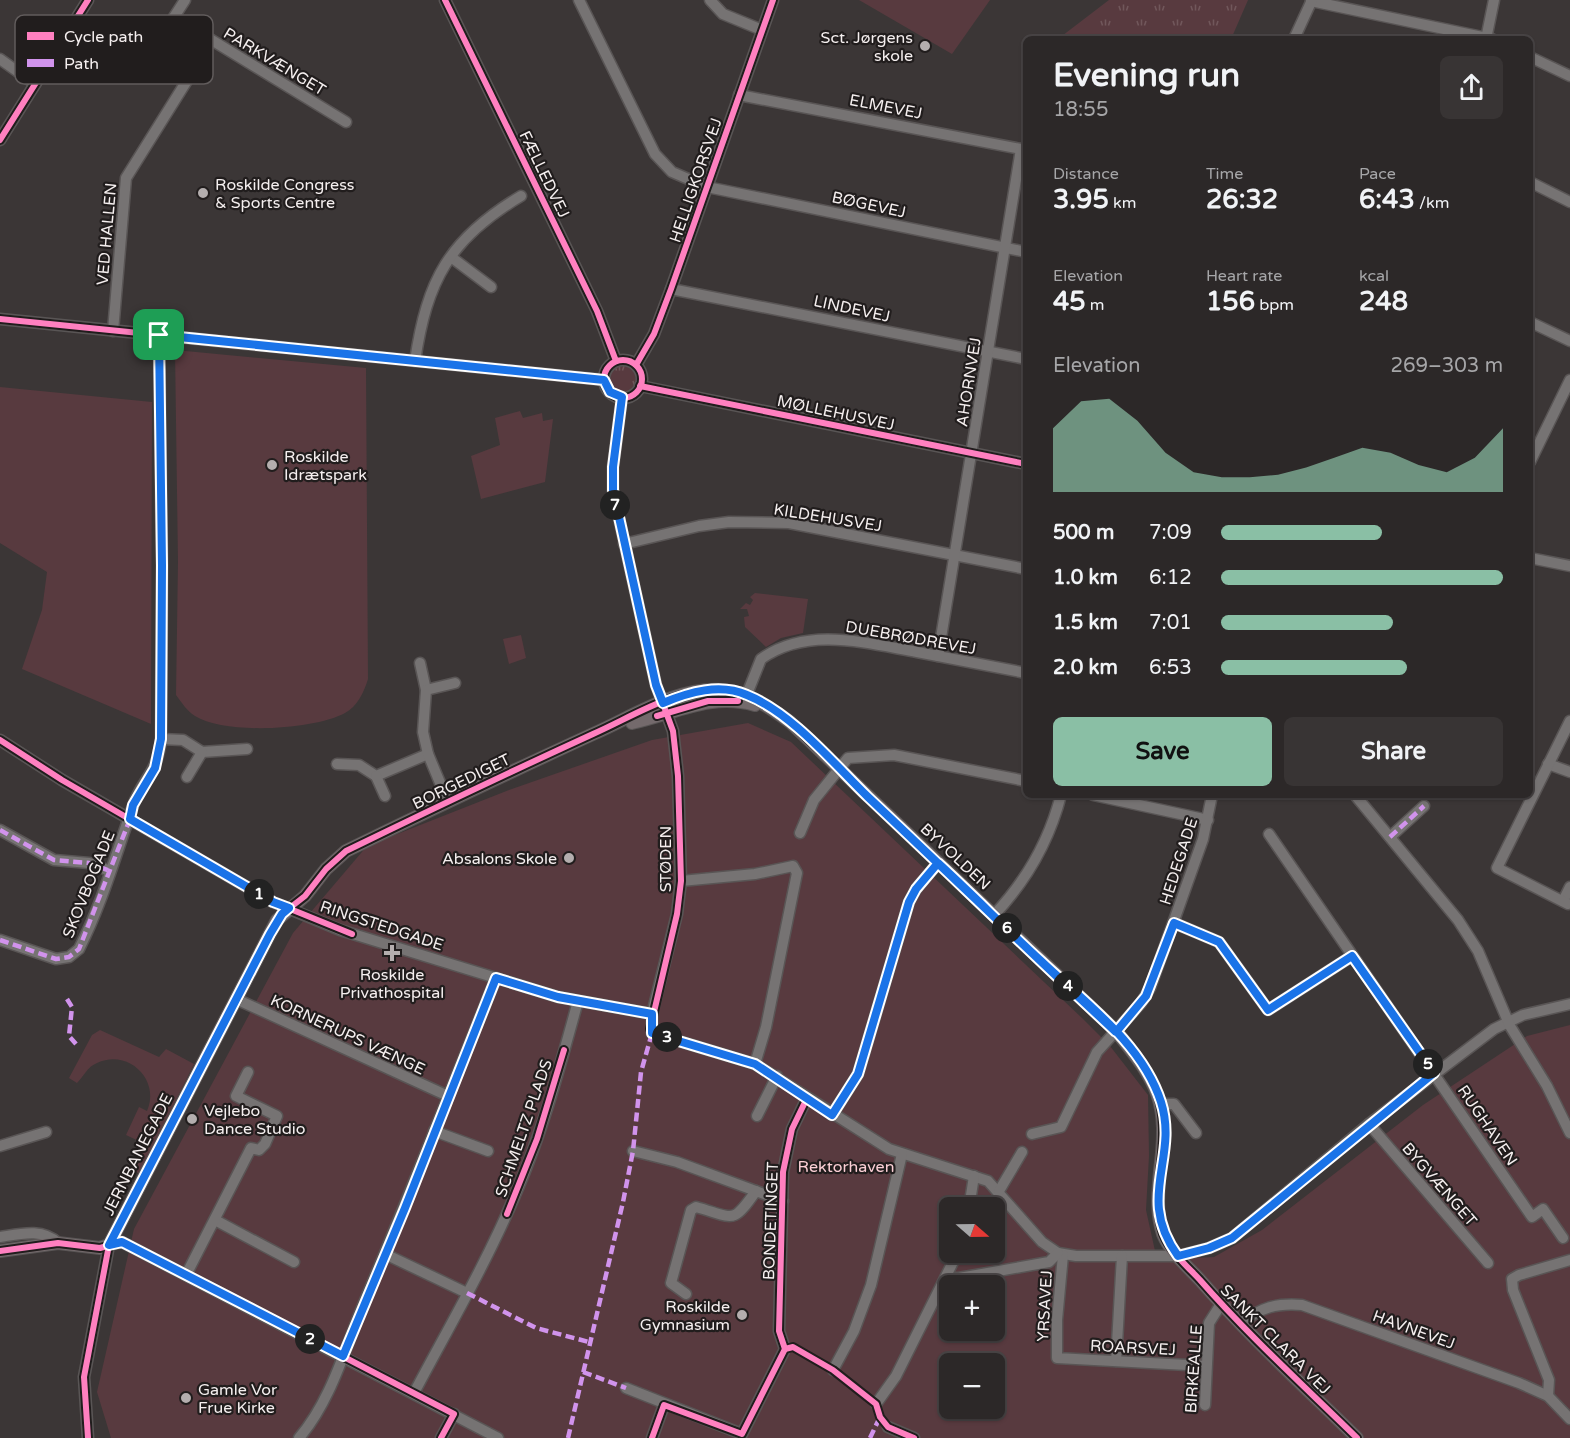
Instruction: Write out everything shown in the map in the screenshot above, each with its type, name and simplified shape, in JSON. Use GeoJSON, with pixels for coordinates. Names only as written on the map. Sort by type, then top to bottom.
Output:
{"type":"FeatureCollection","features":[{"type":"Feature","properties":{"kind":"main road","name":"BYVOLDEN"},"geometry":{"type":"LineString","coordinates":[[665,708],[699,691],[719,690],[747,694],[790,722],[1116,1032],[1153,1081],[1162,1104]]}},
{"type":"Feature","properties":{"kind":"main road","name":"BYVOLDEN"},"geometry":{"type":"LineString","coordinates":[[665,708],[727,700],[770,709]]}},
{"type":"Feature","properties":{"kind":"main road","name":"BORGEDIGET"},"geometry":{"type":"LineString","coordinates":[[289,908],[305,896],[326,869],[346,851],[608,728],[665,708]]}},
{"type":"Feature","properties":{"kind":"main road","name":"JERNBANEGADE"},"geometry":{"type":"LineString","coordinates":[[109,1245],[277,920],[289,908]]}},
{"type":"Feature","properties":{"kind":"main road","name":"SANKT CLARA VEJ"},"geometry":{"type":"LineString","coordinates":[[1162,1104],[1165,1136],[1157,1199],[1164,1235],[1178,1256],[1221,1304],[1357,1438]]}},
{"type":"Feature","properties":{"kind":"main road"},"geometry":{"type":"LineString","coordinates":[[0,1251],[58,1243],[100,1248],[109,1245]]}},
{"type":"Feature","properties":{"kind":"street"},"geometry":{"type":"LineString","coordinates":[[77,15],[86,0]]}},
{"type":"Feature","properties":{"kind":"street","name":"PARKVÆNGET"},"geometry":{"type":"LineString","coordinates":[[175,15],[185,0]]}},
{"type":"Feature","properties":{"kind":"street","name":"FÆLLEDVEJ"},"geometry":{"type":"LineString","coordinates":[[445,0],[597,311],[616,361]]}},
{"type":"Feature","properties":{"kind":"street","name":"BØGEVEJ"},"geometry":{"type":"LineString","coordinates":[[579,0],[655,154],[672,172],[707,187],[1023,251]]}},
{"type":"Feature","properties":{"kind":"street"},"geometry":{"type":"LineString","coordinates":[[710,0],[723,14],[762,30]]}},
{"type":"Feature","properties":{"kind":"street","name":"HELLIGKORSVEJ"},"geometry":{"type":"LineString","coordinates":[[636,365],[654,334],[773,0]]}},
{"type":"Feature","properties":{"kind":"street"},"geometry":{"type":"LineString","coordinates":[[1488,36],[1494,0]]}},
{"type":"Feature","properties":{"kind":"street"},"geometry":{"type":"LineString","coordinates":[[1295,36],[1312,1],[1478,36]]}},
{"type":"Feature","properties":{"kind":"street","name":"PARKVÆNGET"},"geometry":{"type":"LineString","coordinates":[[213,41],[346,122]]}},
{"type":"Feature","properties":{"kind":"street"},"geometry":{"type":"LineString","coordinates":[[0,58],[15,69]]}},
{"type":"Feature","properties":{"kind":"street"},"geometry":{"type":"LineString","coordinates":[[1533,58],[1570,76]]}},
{"type":"Feature","properties":{"kind":"street"},"geometry":{"type":"LineString","coordinates":[[0,140],[35,84]]}},
{"type":"Feature","properties":{"kind":"street","name":"VED HALLEN"},"geometry":{"type":"LineString","coordinates":[[113,331],[126,178],[184,84]]}},
{"type":"Feature","properties":{"kind":"street","name":"ELMEVEJ"},"geometry":{"type":"LineString","coordinates":[[740,95],[1023,149]]}},
{"type":"Feature","properties":{"kind":"street","name":"AHORNVEJ"},"geometry":{"type":"LineString","coordinates":[[938,656],[1005,248],[1023,154]]}},
{"type":"Feature","properties":{"kind":"street"},"geometry":{"type":"LineString","coordinates":[[1533,184],[1570,202]]}},
{"type":"Feature","properties":{"kind":"street"},"geometry":{"type":"LineString","coordinates":[[415,361],[422,317],[439,275],[462,239],[489,215],[521,196]]}},
{"type":"Feature","properties":{"kind":"street"},"geometry":{"type":"LineString","coordinates":[[451,257],[492,287]]}},
{"type":"Feature","properties":{"kind":"street","name":"LINDEVEJ"},"geometry":{"type":"LineString","coordinates":[[671,288],[1023,358]]}},
{"type":"Feature","properties":{"kind":"street"},"geometry":{"type":"LineString","coordinates":[[0,319],[604,380]]}},
{"type":"Feature","properties":{"kind":"street"},"geometry":{"type":"LineString","coordinates":[[1533,323],[1570,341]]}},
{"type":"Feature","properties":{"kind":"street","name":"SKOVBOGADE"},"geometry":{"type":"LineString","coordinates":[[0,940],[56,959],[69,957],[79,949],[130,819],[133,805],[155,768],[161,739],[162,565],[159,335]]}},
{"type":"Feature","properties":{"kind":"street"},"geometry":{"type":"LineString","coordinates":[[627,360],[636,365],[641,375],[640,386],[633,394],[622,397],[610,392],[604,380],[607,369],[616,361],[627,360]]}},
{"type":"Feature","properties":{"kind":"street"},"geometry":{"type":"LineString","coordinates":[[1533,456],[1569,384]]}},
{"type":"Feature","properties":{"kind":"street","name":"MØLLEHUSVEJ"},"geometry":{"type":"LineString","coordinates":[[640,386],[1023,463]]}},
{"type":"Feature","properties":{"kind":"street"},"geometry":{"type":"LineString","coordinates":[[622,397],[613,467],[613,490],[656,685],[665,708]]}},
{"type":"Feature","properties":{"kind":"street","name":"KILDEHUSVEJ"},"geometry":{"type":"LineString","coordinates":[[624,544],[699,526],[755,522],[794,524],[1023,568]]}},
{"type":"Feature","properties":{"kind":"street"},"geometry":{"type":"LineString","coordinates":[[1533,559],[1570,566]]}},
{"type":"Feature","properties":{"kind":"street","name":"DUEBRØDREVEJ"},"geometry":{"type":"LineString","coordinates":[[747,694],[761,659],[792,645],[816,640],[849,640],[1023,672]]}},
{"type":"Feature","properties":{"kind":"street"},"geometry":{"type":"LineString","coordinates":[[420,663],[426,690],[423,732],[428,754],[448,802]]}},
{"type":"Feature","properties":{"kind":"street"},"geometry":{"type":"LineString","coordinates":[[426,690],[455,683]]}},
{"type":"Feature","properties":{"kind":"street","name":"STØDEN"},"geometry":{"type":"LineString","coordinates":[[665,708],[673,731],[678,776],[681,881],[677,914],[652,1014],[652,1033],[755,1064]]}},
{"type":"Feature","properties":{"kind":"street"},"geometry":{"type":"LineString","coordinates":[[1533,795],[1570,721]]}},
{"type":"Feature","properties":{"kind":"street"},"geometry":{"type":"LineString","coordinates":[[161,739],[183,740],[202,752],[247,749]]}},
{"type":"Feature","properties":{"kind":"street","name":"RINGSTEDGADE"},"geometry":{"type":"LineString","coordinates":[[0,740],[273,902],[340,930],[496,978],[578,1001],[652,1014]]}},
{"type":"Feature","properties":{"kind":"street"},"geometry":{"type":"LineString","coordinates":[[187,777],[202,752]]}},
{"type":"Feature","properties":{"kind":"street"},"geometry":{"type":"LineString","coordinates":[[376,776],[428,754]]}},
{"type":"Feature","properties":{"kind":"street"},"geometry":{"type":"LineString","coordinates":[[800,833],[814,800],[848,758],[894,755],[1023,780]]}},
{"type":"Feature","properties":{"kind":"street"},"geometry":{"type":"LineString","coordinates":[[338,764],[359,765],[376,776],[385,796]]}},
{"type":"Feature","properties":{"kind":"street"},"geometry":{"type":"LineString","coordinates":[[1548,764],[1570,772]]}},
{"type":"Feature","properties":{"kind":"street"},"geometry":{"type":"LineString","coordinates":[[994,915],[1031,870],[1045,844],[1060,798]]}},
{"type":"Feature","properties":{"kind":"street"},"geometry":{"type":"LineString","coordinates":[[1107,798],[1208,820]]}},
{"type":"Feature","properties":{"kind":"street","name":"HEDEGADE"},"geometry":{"type":"LineString","coordinates":[[1032,1134],[1061,1127],[1084,1074],[1097,1052],[1146,996],[1174,923],[1208,820],[1212,798]]}},
{"type":"Feature","properties":{"kind":"street"},"geometry":{"type":"LineString","coordinates":[[1362,798],[1390,837],[1463,927],[1481,956],[1508,1021],[1570,1133]]}},
{"type":"Feature","properties":{"kind":"street"},"geometry":{"type":"LineString","coordinates":[[1531,798],[1497,868],[1566,903],[1570,887]]}},
{"type":"Feature","properties":{"kind":"street"},"geometry":{"type":"LineString","coordinates":[[1390,837],[1425,806]]}},
{"type":"Feature","properties":{"kind":"street"},"geometry":{"type":"LineString","coordinates":[[0,830],[54,860],[88,862],[110,871]]}},
{"type":"Feature","properties":{"kind":"street","name":"RUGHAVEN"},"geometry":{"type":"LineString","coordinates":[[1269,834],[1532,1217],[1543,1209],[1563,1238]]}},
{"type":"Feature","properties":{"kind":"street"},"geometry":{"type":"LineString","coordinates":[[832,1115],[858,1074],[909,902],[916,889],[938,863]]}},
{"type":"Feature","properties":{"kind":"street"},"geometry":{"type":"LineString","coordinates":[[681,881],[755,874],[793,866],[797,879],[766,1027],[755,1064],[777,1076],[832,1115],[902,1154],[988,1181],[1042,1242],[1060,1254],[1178,1256],[1209,1248],[1232,1238],[1369,1124],[1434,1073],[1508,1021],[1536,1011],[1570,1004]]}},
{"type":"Feature","properties":{"kind":"street"},"geometry":{"type":"LineString","coordinates":[[1174,923],[1219,942],[1268,1010],[1352,956]]}},
{"type":"Feature","properties":{"kind":"street"},"geometry":{"type":"LineString","coordinates":[[299,1438],[315,1419],[343,1356],[496,978]]}},
{"type":"Feature","properties":{"kind":"street","name":"KORNERUPS VÆNGE"},"geometry":{"type":"LineString","coordinates":[[236,999],[448,1096]]}},
{"type":"Feature","properties":{"kind":"street","name":"SCHMELTZ PLADS"},"geometry":{"type":"LineString","coordinates":[[414,1393],[507,1214],[537,1139],[578,1001]]}},
{"type":"Feature","properties":{"kind":"street"},"geometry":{"type":"LineString","coordinates":[[186,1275],[251,1148],[259,1150],[265,1144],[277,1116],[237,1098],[248,1072]]}},
{"type":"Feature","properties":{"kind":"street"},"geometry":{"type":"LineString","coordinates":[[757,1116],[777,1076]]}},
{"type":"Feature","properties":{"kind":"street","name":"BONDETINGET"},"geometry":{"type":"LineString","coordinates":[[664,1405],[742,1434],[785,1349],[779,1331],[786,1147],[807,1098]]}},
{"type":"Feature","properties":{"kind":"street"},"geometry":{"type":"LineString","coordinates":[[1162,1104],[1173,1104],[1196,1133]]}},
{"type":"Feature","properties":{"kind":"street","name":"BYGVÆNGET"},"geometry":{"type":"LineString","coordinates":[[1369,1124],[1488,1263]]}},
{"type":"Feature","properties":{"kind":"street"},"geometry":{"type":"LineString","coordinates":[[434,1131],[488,1151]]}},
{"type":"Feature","properties":{"kind":"street"},"geometry":{"type":"LineString","coordinates":[[0,1146],[46,1132]]}},
{"type":"Feature","properties":{"kind":"street"},"geometry":{"type":"LineString","coordinates":[[633,1151],[677,1162],[783,1201]]}},
{"type":"Feature","properties":{"kind":"street"},"geometry":{"type":"LineString","coordinates":[[999,1191],[1023,1152]]}},
{"type":"Feature","properties":{"kind":"street"},"geometry":{"type":"LineString","coordinates":[[833,1370],[854,1331],[871,1285],[902,1154]]}},
{"type":"Feature","properties":{"kind":"street"},"geometry":{"type":"LineString","coordinates":[[971,1197],[974,1176]]}},
{"type":"Feature","properties":{"kind":"street"},"geometry":{"type":"LineString","coordinates":[[686,1294],[671,1282],[691,1210],[696,1207],[730,1217],[739,1215],[756,1191]]}},
{"type":"Feature","properties":{"kind":"street"},"geometry":{"type":"LineString","coordinates":[[215,1220],[294,1262]]}},
{"type":"Feature","properties":{"kind":"street"},"geometry":{"type":"LineString","coordinates":[[0,1237],[38,1233],[50,1236],[58,1243]]}},
{"type":"Feature","properties":{"kind":"street"},"geometry":{"type":"LineString","coordinates":[[109,1245],[122,1242],[498,1438]]}},
{"type":"Feature","properties":{"kind":"street","name":"JERNBANEGADE"},"geometry":{"type":"LineString","coordinates":[[88,1438],[83,1390],[85,1370],[109,1245]]}},
{"type":"Feature","properties":{"kind":"street"},"geometry":{"type":"LineString","coordinates":[[385,1254],[467,1293]]}},
{"type":"Feature","properties":{"kind":"street"},"geometry":{"type":"LineString","coordinates":[[976,1275],[1049,1262],[1060,1254]]}},
{"type":"Feature","properties":{"kind":"street","name":"YRSAVEJ"},"geometry":{"type":"LineString","coordinates":[[1057,1358],[1060,1254]]}},
{"type":"Feature","properties":{"kind":"street"},"geometry":{"type":"LineString","coordinates":[[1116,1361],[1122,1256]]}},
{"type":"Feature","properties":{"kind":"street"},"geometry":{"type":"LineString","coordinates":[[1548,1396],[1549,1380],[1513,1290],[1512,1279],[1518,1275],[1570,1260]]}},
{"type":"Feature","properties":{"kind":"street"},"geometry":{"type":"LineString","coordinates":[[876,1404],[896,1376],[939,1292]]}},
{"type":"Feature","properties":{"kind":"street","name":"BIRKEALLE"},"geometry":{"type":"LineString","coordinates":[[1205,1405],[1209,1323],[1221,1304]]}},
{"type":"Feature","properties":{"kind":"street","name":"HAVNEVEJ"},"geometry":{"type":"LineString","coordinates":[[1241,1324],[1270,1306],[1302,1305],[1519,1383],[1548,1396],[1570,1419]]}},
{"type":"Feature","properties":{"kind":"street","name":"ROARSVEJ"},"geometry":{"type":"LineString","coordinates":[[1057,1358],[1206,1366]]}},
{"type":"Feature","properties":{"kind":"street"},"geometry":{"type":"LineString","coordinates":[[626,1388],[664,1405],[651,1438]]}},
{"type":"Feature","properties":{"kind":"street"},"geometry":{"type":"LineString","coordinates":[[441,1438],[454,1414]]}},
{"type":"Feature","properties":{"kind":"street"},"geometry":{"type":"LineString","coordinates":[[888,1427],[914,1438]]}},
{"type":"Feature","properties":{"kind":"green space"},"geometry":{"type":"Polygon","coordinates":[[[859,0],[990,0],[952,54],[859,0]]]}},
{"type":"Feature","properties":{"kind":"green space"},"geometry":{"type":"Polygon","coordinates":[[[1109,0],[1248,0],[1232,36],[1062,36],[1109,0]]]}},
{"type":"Feature","properties":{"kind":"green space","name":"Roskilde Idrætspark"},"geometry":{"type":"Polygon","coordinates":[[[175,350],[366,368],[368,679],[360,699],[345,713],[331,719],[292,726],[247,728],[227,726],[195,716],[176,695],[178,562],[175,350]]]}},
{"type":"Feature","properties":{"kind":"green space"},"geometry":{"type":"Polygon","coordinates":[[[623,366],[632,370],[636,379],[632,388],[623,392],[614,388],[610,379],[614,370],[623,366]]]}},
{"type":"Feature","properties":{"kind":"green space"},"geometry":{"type":"Polygon","coordinates":[[[0,387],[152,402],[151,724],[22,669],[42,610],[47,572],[0,543],[0,387]]]}},
{"type":"Feature","properties":{"kind":"green space"},"geometry":{"type":"Polygon","coordinates":[[[520,411],[523,418],[542,413],[543,421],[553,419],[545,482],[481,499],[471,456],[500,445],[495,418],[520,411]]]}},
{"type":"Feature","properties":{"kind":"green space"},"geometry":{"type":"Polygon","coordinates":[[[755,593],[808,599],[803,633],[781,638],[766,647],[745,627],[744,617],[749,616],[747,609],[740,609],[746,603],[750,605],[753,600],[750,597],[755,593]]]}},
{"type":"Feature","properties":{"kind":"green space"},"geometry":{"type":"Polygon","coordinates":[[[521,635],[526,658],[509,664],[503,639],[521,635]]]}},
{"type":"Feature","properties":{"kind":"green space","name":"Rektorhaven"},"geometry":{"type":"Polygon","coordinates":[[[748,723],[791,742],[1082,1018],[1110,1046],[1148,1095],[1149,1156],[1146,1210],[1157,1260],[1214,1257],[1262,1230],[1423,1105],[1527,1036],[1570,1025],[1570,1438],[111,1438],[97,1392],[134,1229],[293,933],[367,846],[509,790],[652,740],[748,723]]]}},
{"type":"Feature","properties":{"kind":"green space"},"geometry":{"type":"Polygon","coordinates":[[[100,1030],[159,1057],[166,1049],[194,1064],[139,1174],[133,1169],[145,1144],[126,1135],[139,1107],[147,1111],[150,1099],[146,1078],[130,1063],[109,1059],[91,1067],[77,1083],[69,1078],[92,1035],[100,1030]]]}},
{"type":"Feature","properties":{"kind":"marked path"},"geometry":{"type":"LineString","coordinates":[[1390,837],[1424,806]]}},
{"type":"Feature","properties":{"kind":"marked path"},"geometry":{"type":"LineString","coordinates":[[0,940],[56,959],[69,957],[79,949],[130,819]]}},
{"type":"Feature","properties":{"kind":"marked path"},"geometry":{"type":"LineString","coordinates":[[0,830],[54,860],[89,863],[110,871]]}},
{"type":"Feature","properties":{"kind":"marked path"},"geometry":{"type":"LineString","coordinates":[[67,999],[72,1007],[69,1036],[76,1044]]}},
{"type":"Feature","properties":{"kind":"marked path"},"geometry":{"type":"LineString","coordinates":[[568,1438],[623,1202],[633,1151],[641,1072],[652,1033]]}},
{"type":"Feature","properties":{"kind":"marked path"},"geometry":{"type":"LineString","coordinates":[[467,1293],[536,1328],[589,1342]]}},
{"type":"Feature","properties":{"kind":"marked path"},"geometry":{"type":"LineString","coordinates":[[583,1372],[626,1388]]}},
{"type":"Feature","properties":{"kind":"marked path"},"geometry":{"type":"LineString","coordinates":[[870,1438],[880,1417]]}},
{"type":"Feature","properties":{"kind":"cycle path"},"geometry":{"type":"LineString","coordinates":[[79,15],[88,0]]}},
{"type":"Feature","properties":{"kind":"cycle path"},"geometry":{"type":"LineString","coordinates":[[445,0],[597,311],[616,361]]}},
{"type":"Feature","properties":{"kind":"cycle path"},"geometry":{"type":"LineString","coordinates":[[636,365],[654,334],[671,289],[773,0]]}},
{"type":"Feature","properties":{"kind":"cycle path"},"geometry":{"type":"LineString","coordinates":[[0,140],[35,84]]}},
{"type":"Feature","properties":{"kind":"cycle path"},"geometry":{"type":"LineString","coordinates":[[0,319],[604,380]]}},
{"type":"Feature","properties":{"kind":"cycle path"},"geometry":{"type":"LineString","coordinates":[[623,360],[636,366],[642,379],[636,392],[623,398],[610,392],[604,379],[610,366],[623,360]]}},
{"type":"Feature","properties":{"kind":"cycle path"},"geometry":{"type":"LineString","coordinates":[[640,386],[1023,463]]}},
{"type":"Feature","properties":{"kind":"cycle path"},"geometry":{"type":"LineString","coordinates":[[622,397],[613,467],[613,491],[656,685],[673,731],[678,776],[681,881],[677,914],[650,1029],[652,1033],[755,1064],[807,1098],[792,1129],[783,1172],[779,1331],[785,1349]]}},
{"type":"Feature","properties":{"kind":"cycle path"},"geometry":{"type":"LineString","coordinates":[[88,1438],[84,1377],[109,1245],[282,914],[305,896],[326,869],[346,851],[655,704],[704,690],[740,693],[790,722],[1116,1031],[1131,1049],[1158,1095],[1163,1127],[1158,1203],[1159,1218],[1166,1241],[1238,1321],[1357,1438]]}},
{"type":"Feature","properties":{"kind":"cycle path"},"geometry":{"type":"LineString","coordinates":[[657,716],[708,701],[738,701]]}},
{"type":"Feature","properties":{"kind":"cycle path"},"geometry":{"type":"LineString","coordinates":[[0,740],[62,780],[273,902],[352,934]]}},
{"type":"Feature","properties":{"kind":"cycle path"},"geometry":{"type":"LineString","coordinates":[[578,1001],[652,1014]]}},
{"type":"Feature","properties":{"kind":"cycle path"},"geometry":{"type":"LineString","coordinates":[[507,1214],[537,1139],[564,1050]]}},
{"type":"Feature","properties":{"kind":"cycle path"},"geometry":{"type":"LineString","coordinates":[[0,1251],[58,1243],[100,1248],[122,1242],[454,1414],[441,1438]]}},
{"type":"Feature","properties":{"kind":"cycle path"},"geometry":{"type":"LineString","coordinates":[[785,1349],[793,1347],[833,1370],[876,1404],[880,1417],[888,1427],[914,1438]]}},
{"type":"Feature","properties":{"kind":"cycle path"},"geometry":{"type":"LineString","coordinates":[[652,1438],[664,1405],[742,1434],[785,1349]]}},
{"type":"Feature","properties":{"kind":"place","name":"Sct. Jørgens skole"},"geometry":{"type":"Point","coordinates":[925,46]}},
{"type":"Feature","properties":{"kind":"place","name":"Roskilde Congress & Sports Centre"},"geometry":{"type":"Point","coordinates":[203,193]}},
{"type":"Feature","properties":{"kind":"place","name":"Roskilde Idrætspark"},"geometry":{"type":"Point","coordinates":[272,465]}},
{"type":"Feature","properties":{"kind":"place","name":"Absalons Skole"},"geometry":{"type":"Point","coordinates":[569,858]}},
{"type":"Feature","properties":{"kind":"place","name":"Roskilde Privathospital"},"geometry":{"type":"Point","coordinates":[392,953]}},
{"type":"Feature","properties":{"kind":"place","name":"Vejlebo Dance Studio"},"geometry":{"type":"Point","coordinates":[192,1119]}},
{"type":"Feature","properties":{"kind":"place","name":"Roskilde Gymnasium"},"geometry":{"type":"Point","coordinates":[742,1315]}},
{"type":"Feature","properties":{"kind":"place","name":"Gamle Vor Frue Kirke"},"geometry":{"type":"Point","coordinates":[186,1398]}},
{"type":"Feature","properties":{"kind":"route"},"geometry":{"type":"LineString","coordinates":[[159,335],[162,565],[161,739],[155,768],[133,805],[130,819],[273,902],[289,908],[277,920],[109,1245],[122,1242],[343,1356],[405,1208],[496,978],[558,997],[652,1014],[650,1023],[652,1033],[738,1056],[777,1076],[832,1115],[858,1074],[909,902],[916,889],[938,863],[994,915],[1116,1032],[1153,1081],[1162,1104],[1165,1136],[1157,1199],[1159,1218],[1164,1235],[1178,1256],[1209,1248],[1232,1238],[1434,1073],[1352,956],[1268,1010],[1219,942],[1174,923],[1146,996],[1116,1032],[1038,959],[994,915],[790,722],[747,694],[729,691],[699,691],[663,703],[656,685],[613,490],[613,467],[622,397],[610,392],[604,380],[581,380],[159,335]]}}]}
